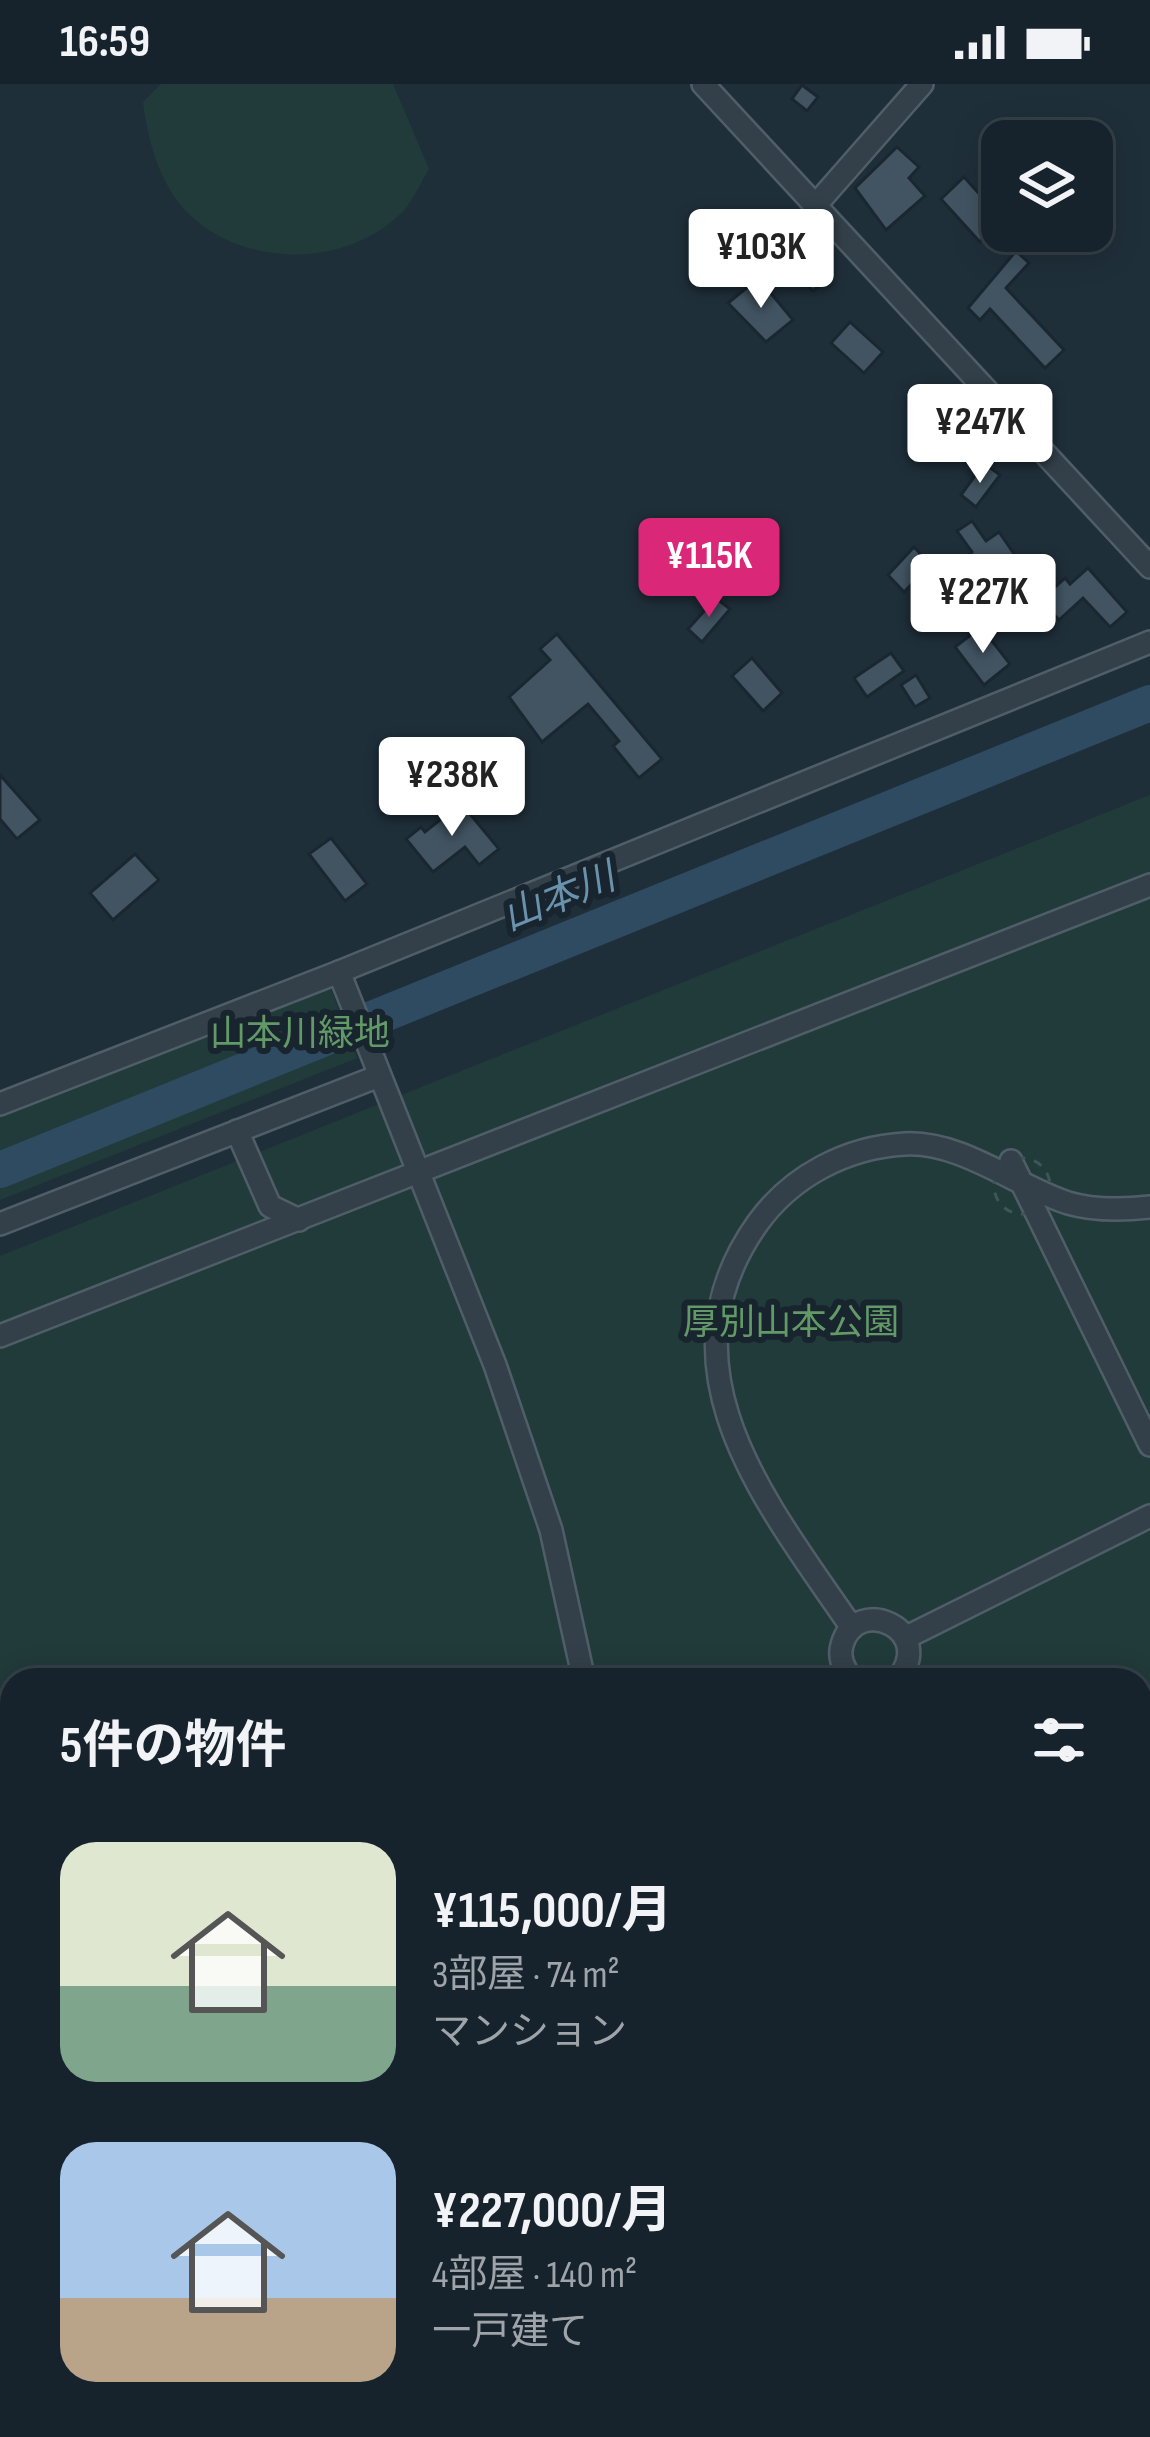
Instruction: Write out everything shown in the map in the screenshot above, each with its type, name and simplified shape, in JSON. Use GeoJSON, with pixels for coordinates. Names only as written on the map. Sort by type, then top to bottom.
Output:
{"type":"FeatureCollection","features":[{"type":"Feature","properties":{"kind":"street"},"geometry":{"type":"LineString","coordinates":[[703,84],[1150,567]]}},
{"type":"Feature","properties":{"kind":"street"},"geometry":{"type":"LineString","coordinates":[[814,207],[922,84]]}},
{"type":"Feature","properties":{"kind":"street"},"geometry":{"type":"LineString","coordinates":[[0,1104],[339,972],[1150,642]]}},
{"type":"Feature","properties":{"kind":"street"},"geometry":{"type":"LineString","coordinates":[[0,1336],[1150,885]]}},
{"type":"Feature","properties":{"kind":"street"},"geometry":{"type":"LineString","coordinates":[[339,972],[495,1366],[551,1530],[581,1668]]}},
{"type":"Feature","properties":{"kind":"street"},"geometry":{"type":"LineString","coordinates":[[0,1224],[237,1132],[376,1068]]}},
{"type":"Feature","properties":{"kind":"street"},"geometry":{"type":"LineString","coordinates":[[237,1132],[270,1206],[299,1220]]}},
{"type":"Feature","properties":{"kind":"street"},"geometry":{"type":"LineString","coordinates":[[852,1628],[784,1528],[746,1460],[720,1398],[715,1349],[733,1258],[766,1211],[803,1177],[847,1155],[908,1143],[940,1149],[1074,1205],[1118,1210],[1150,1207]]}},
{"type":"Feature","properties":{"kind":"street"},"geometry":{"type":"LineString","coordinates":[[1011,1161],[1150,1445]]}},
{"type":"Feature","properties":{"kind":"street"},"geometry":{"type":"LineString","coordinates":[[905,1638],[1150,1516]]}},
{"type":"Feature","properties":{"kind":"street"},"geometry":{"type":"LineString","coordinates":[[844,1668],[841,1652],[852,1628],[869,1620],[890,1623],[905,1638],[905,1668]]}},
{"type":"Feature","properties":{"kind":"green space"},"geometry":{"type":"Polygon","coordinates":[[[161,84],[393,84],[429,169],[405,209],[356,243],[296,254],[237,244],[210,231],[187,212],[162,175],[143,102],[161,84]]]}},
{"type":"Feature","properties":{"kind":"green space","name":"厚別山本公園"},"geometry":{"type":"Polygon","coordinates":[[[1150,795],[1150,1668],[0,1668],[0,1256],[1150,795]]]}},
{"type":"Feature","properties":{"kind":"green space","name":"山本川緑地"},"geometry":{"type":"Polygon","coordinates":[[[326,976],[357,1058],[0,1200],[0,1109],[326,976]]]}},
{"type":"Feature","properties":{"kind":"building"},"geometry":{"type":"Polygon","coordinates":[[[802,85],[818,97],[807,111],[792,99],[802,85]]]}},
{"type":"Feature","properties":{"kind":"building"},"geometry":{"type":"Polygon","coordinates":[[[897,147],[919,167],[909,178],[925,196],[886,230],[855,188],[897,147]]]}},
{"type":"Feature","properties":{"kind":"building"},"geometry":{"type":"Polygon","coordinates":[[[964,177],[981,196],[980,242],[941,199],[964,177]]]}},
{"type":"Feature","properties":{"kind":"building"},"geometry":{"type":"Polygon","coordinates":[[[783,220],[831,274],[813,291],[784,260],[787,257],[766,240],[783,220]]]}},
{"type":"Feature","properties":{"kind":"building"},"geometry":{"type":"Polygon","coordinates":[[[1017,252],[1029,263],[1006,288],[1064,350],[1045,368],[990,309],[980,320],[968,308],[1017,252]]]}},
{"type":"Feature","properties":{"kind":"building"},"geometry":{"type":"Polygon","coordinates":[[[755,281],[793,320],[766,342],[728,303],[755,281]]]}},
{"type":"Feature","properties":{"kind":"building"},"geometry":{"type":"Polygon","coordinates":[[[850,322],[883,352],[864,373],[831,343],[850,322]]]}},
{"type":"Feature","properties":{"kind":"building"},"geometry":{"type":"Polygon","coordinates":[[[988,466],[1000,475],[976,507],[961,495],[979,470],[988,466]]]}},
{"type":"Feature","properties":{"kind":"building"},"geometry":{"type":"Polygon","coordinates":[[[972,521],[986,541],[999,532],[1021,564],[999,579],[987,561],[933,603],[914,582],[904,592],[888,575],[914,547],[943,578],[972,552],[957,531],[972,521]]]}},
{"type":"Feature","properties":{"kind":"building"},"geometry":{"type":"Polygon","coordinates":[[[1088,568],[1127,612],[1110,627],[1083,598],[1059,620],[1040,600],[1065,578],[1070,584],[1088,568]]]}},
{"type":"Feature","properties":{"kind":"building"},"geometry":{"type":"Polygon","coordinates":[[[716,598],[730,609],[702,642],[688,629],[716,598]]]}},
{"type":"Feature","properties":{"kind":"building"},"geometry":{"type":"Polygon","coordinates":[[[981,627],[1010,664],[984,685],[955,647],[981,627]]]}},
{"type":"Feature","properties":{"kind":"building"},"geometry":{"type":"Polygon","coordinates":[[[557,634],[662,759],[639,778],[613,746],[619,741],[588,704],[542,742],[509,697],[550,660],[540,649],[557,634]]]}},
{"type":"Feature","properties":{"kind":"building"},"geometry":{"type":"Polygon","coordinates":[[[891,653],[904,671],[867,697],[854,678],[891,653]]]}},
{"type":"Feature","properties":{"kind":"building"},"geometry":{"type":"Polygon","coordinates":[[[752,658],[782,693],[763,711],[732,676],[752,658]]]}},
{"type":"Feature","properties":{"kind":"building"},"geometry":{"type":"Polygon","coordinates":[[[916,675],[930,698],[915,707],[901,685],[916,675]]]}},
{"type":"Feature","properties":{"kind":"building"},"geometry":{"type":"Polygon","coordinates":[[[0,775],[40,820],[17,839],[0,819],[0,775]]]}},
{"type":"Feature","properties":{"kind":"building"},"geometry":{"type":"Polygon","coordinates":[[[461,803],[499,849],[479,865],[465,847],[433,872],[406,839],[421,827],[425,832],[461,803]]]}},
{"type":"Feature","properties":{"kind":"building"},"geometry":{"type":"Polygon","coordinates":[[[331,838],[367,884],[345,901],[309,854],[331,838]]]}},
{"type":"Feature","properties":{"kind":"building"},"geometry":{"type":"Polygon","coordinates":[[[135,854],[159,880],[113,920],[90,893],[135,854]]]}},
{"type":"Feature","properties":{"kind":"waterway","name":"山本川"},"geometry":{"type":"LineString","coordinates":[[0,1170],[1150,703]]}}]}
